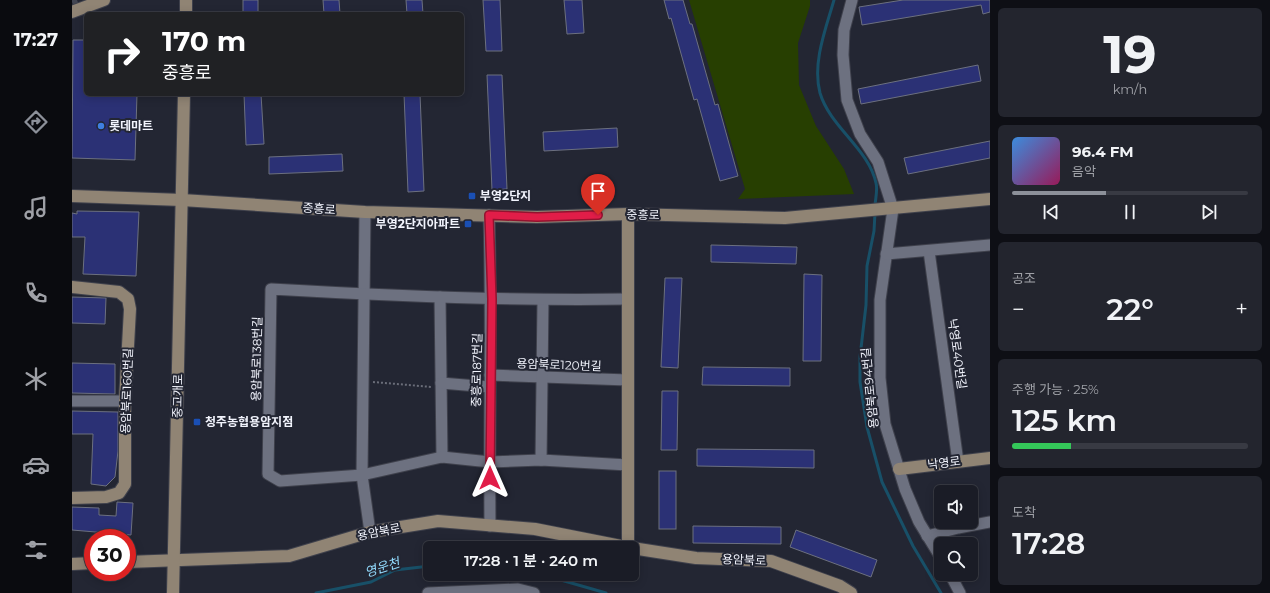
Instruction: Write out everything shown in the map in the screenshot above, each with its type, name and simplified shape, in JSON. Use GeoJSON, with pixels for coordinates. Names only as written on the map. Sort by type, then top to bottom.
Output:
{"type":"FeatureCollection","features":[{"type":"Feature","properties":{"kind":"street"},"geometry":{"type":"LineString","coordinates":[[75,9],[104,0]]}},
{"type":"Feature","properties":{"kind":"street"},"geometry":{"type":"LineString","coordinates":[[186,0],[186,12]]}},
{"type":"Feature","properties":{"kind":"street"},"geometry":{"type":"LineString","coordinates":[[852,0],[844,30],[843,55],[847,100],[860,134],[878,162],[888,210],[990,198]]}},
{"type":"Feature","properties":{"kind":"street","name":"중고개로"},"geometry":{"type":"LineString","coordinates":[[174,588],[184,96]]}},
{"type":"Feature","properties":{"kind":"street"},"geometry":{"type":"LineString","coordinates":[[72,196],[182,200]]}},
{"type":"Feature","properties":{"kind":"street","name":"중흥로"},"geometry":{"type":"LineString","coordinates":[[182,200],[365,212],[537,217],[628,214],[785,218],[888,210]]}},
{"type":"Feature","properties":{"kind":"street","name":"용암북로94번길"},"geometry":{"type":"LineString","coordinates":[[888,210],[886,254],[880,300],[880,378],[885,424],[899,469],[919,522],[934,547]]}},
{"type":"Feature","properties":{"kind":"street"},"geometry":{"type":"LineString","coordinates":[[365,212],[362,475],[370,532]]}},
{"type":"Feature","properties":{"kind":"street"},"geometry":{"type":"LineString","coordinates":[[628,214],[628,465],[630,541]]}},
{"type":"Feature","properties":{"kind":"street","name":"중흥로187번길"},"geometry":{"type":"LineString","coordinates":[[489,215],[492,299],[490,375],[490,526]]}},
{"type":"Feature","properties":{"kind":"street"},"geometry":{"type":"LineString","coordinates":[[886,254],[990,245]]}},
{"type":"Feature","properties":{"kind":"street","name":"낙영로40번길"},"geometry":{"type":"LineString","coordinates":[[929,250],[958,462]]}},
{"type":"Feature","properties":{"kind":"street","name":"용암북로160번길"},"geometry":{"type":"LineString","coordinates":[[72,287],[119,292],[128,299],[130,309],[125,400],[125,484],[119,493],[106,497],[72,498]]}},
{"type":"Feature","properties":{"kind":"street","name":"용암북로138번길"},"geometry":{"type":"LineString","coordinates":[[492,299],[271,289],[268,474],[280,481],[362,475],[442,457],[490,462],[541,460],[628,465]]}},
{"type":"Feature","properties":{"kind":"street"},"geometry":{"type":"LineString","coordinates":[[440,297],[442,457]]}},
{"type":"Feature","properties":{"kind":"street"},"geometry":{"type":"LineString","coordinates":[[492,299],[543,300],[628,298]]}},
{"type":"Feature","properties":{"kind":"street"},"geometry":{"type":"LineString","coordinates":[[541,460],[543,300]]}},
{"type":"Feature","properties":{"kind":"street","name":"용암북로120번길"},"geometry":{"type":"LineString","coordinates":[[490,375],[628,380]]}},
{"type":"Feature","properties":{"kind":"street"},"geometry":{"type":"LineString","coordinates":[[441,385],[490,387]]}},
{"type":"Feature","properties":{"kind":"street"},"geometry":{"type":"LineString","coordinates":[[72,401],[125,400]]}},
{"type":"Feature","properties":{"kind":"street","name":"낙영로"},"geometry":{"type":"LineString","coordinates":[[899,469],[990,458]]}},
{"type":"Feature","properties":{"kind":"street","name":"용암북로"},"geometry":{"type":"LineString","coordinates":[[136,562],[289,556],[370,532],[438,521],[535,529],[595,541]]}},
{"type":"Feature","properties":{"kind":"street"},"geometry":{"type":"LineString","coordinates":[[927,536],[990,522]]}},
{"type":"Feature","properties":{"kind":"street","name":"용암북로"},"geometry":{"type":"LineString","coordinates":[[639,549],[696,558],[771,561],[840,586],[851,593]]}},
{"type":"Feature","properties":{"kind":"street"},"geometry":{"type":"LineString","coordinates":[[72,564],[84,563]]}},
{"type":"Feature","properties":{"kind":"street"},"geometry":{"type":"LineString","coordinates":[[954,581],[960,593]]}},
{"type":"Feature","properties":{"kind":"street"},"geometry":{"type":"LineString","coordinates":[[428,593],[518,589],[534,593]]}},
{"type":"Feature","properties":{"kind":"path"},"geometry":{"type":"LineString","coordinates":[[363,382],[441,385]]}},
{"type":"Feature","properties":{"kind":"green space"},"geometry":{"type":"Polygon","coordinates":[[[689,0],[810,0],[810,6],[798,43],[799,85],[816,126],[844,169],[854,194],[738,199],[745,189],[689,0]]]}},
{"type":"Feature","properties":{"kind":"building"},"geometry":{"type":"Polygon","coordinates":[[[243,0],[258,0],[258,12],[243,12],[243,0]]]}},
{"type":"Feature","properties":{"kind":"building"},"geometry":{"type":"Polygon","coordinates":[[[323,0],[339,0],[340,12],[324,12],[323,0]]]}},
{"type":"Feature","properties":{"kind":"building"},"geometry":{"type":"Polygon","coordinates":[[[406,0],[422,0],[423,12],[407,12],[406,0]]]}},
{"type":"Feature","properties":{"kind":"building"},"geometry":{"type":"Polygon","coordinates":[[[483,0],[500,0],[502,51],[486,51],[483,0]]]}},
{"type":"Feature","properties":{"kind":"building"},"geometry":{"type":"Polygon","coordinates":[[[564,0],[582,0],[584,33],[567,34],[564,0]]]}},
{"type":"Feature","properties":{"kind":"building"},"geometry":{"type":"Polygon","coordinates":[[[664,0],[683,0],[690,24],[692,24],[715,105],[718,104],[738,176],[720,181],[697,99],[694,100],[671,18],[669,19],[664,0]]]}},
{"type":"Feature","properties":{"kind":"building"},"geometry":{"type":"Polygon","coordinates":[[[903,0],[990,0],[990,12],[983,14],[981,5],[862,25],[859,7],[903,0]]]}},
{"type":"Feature","properties":{"kind":"building"},"geometry":{"type":"Polygon","coordinates":[[[73,40],[84,40],[84,96],[137,96],[135,160],[72,158],[73,40]]]}},
{"type":"Feature","properties":{"kind":"building"},"geometry":{"type":"Polygon","coordinates":[[[978,65],[981,81],[861,104],[858,89],[978,65]]]}},
{"type":"Feature","properties":{"kind":"building"},"geometry":{"type":"Polygon","coordinates":[[[487,75],[502,75],[507,189],[492,190],[487,75]]]}},
{"type":"Feature","properties":{"kind":"building"},"geometry":{"type":"Polygon","coordinates":[[[244,96],[261,96],[264,144],[246,145],[244,96]]]}},
{"type":"Feature","properties":{"kind":"building"},"geometry":{"type":"Polygon","coordinates":[[[404,96],[420,96],[424,191],[408,192],[404,96]]]}},
{"type":"Feature","properties":{"kind":"building"},"geometry":{"type":"Polygon","coordinates":[[[617,128],[618,147],[544,151],[543,132],[617,128]]]}},
{"type":"Feature","properties":{"kind":"building"},"geometry":{"type":"Polygon","coordinates":[[[990,141],[990,158],[908,174],[904,158],[990,141]]]}},
{"type":"Feature","properties":{"kind":"building"},"geometry":{"type":"Polygon","coordinates":[[[342,154],[343,171],[269,174],[269,157],[342,154]]]}},
{"type":"Feature","properties":{"kind":"building"},"geometry":{"type":"Polygon","coordinates":[[[77,211],[139,212],[136,276],[83,274],[85,237],[72,237],[72,213],[77,214],[77,211]]]}},
{"type":"Feature","properties":{"kind":"building"},"geometry":{"type":"Polygon","coordinates":[[[711,245],[797,247],[796,264],[711,262],[711,245]]]}},
{"type":"Feature","properties":{"kind":"building"},"geometry":{"type":"Polygon","coordinates":[[[804,274],[822,275],[821,361],[803,361],[804,274]]]}},
{"type":"Feature","properties":{"kind":"building"},"geometry":{"type":"Polygon","coordinates":[[[665,278],[682,278],[678,368],[661,367],[665,278]]]}},
{"type":"Feature","properties":{"kind":"building"},"geometry":{"type":"Polygon","coordinates":[[[72,297],[106,298],[105,324],[72,323],[72,297]]]}},
{"type":"Feature","properties":{"kind":"building"},"geometry":{"type":"Polygon","coordinates":[[[72,363],[115,364],[115,394],[72,393],[72,363]]]}},
{"type":"Feature","properties":{"kind":"building"},"geometry":{"type":"Polygon","coordinates":[[[703,367],[790,368],[790,386],[702,385],[703,367]]]}},
{"type":"Feature","properties":{"kind":"building"},"geometry":{"type":"Polygon","coordinates":[[[662,391],[678,391],[677,450],[661,450],[662,391]]]}},
{"type":"Feature","properties":{"kind":"building"},"geometry":{"type":"Polygon","coordinates":[[[72,411],[118,412],[118,451],[115,477],[106,486],[91,484],[93,434],[72,434],[72,411]]]}},
{"type":"Feature","properties":{"kind":"building"},"geometry":{"type":"Polygon","coordinates":[[[697,449],[814,450],[814,468],[697,466],[697,449]]]}},
{"type":"Feature","properties":{"kind":"building"},"geometry":{"type":"Polygon","coordinates":[[[659,471],[676,471],[676,529],[659,529],[659,471]]]}},
{"type":"Feature","properties":{"kind":"building"},"geometry":{"type":"Polygon","coordinates":[[[117,502],[133,503],[131,529],[84,529],[84,531],[72,530],[72,507],[99,508],[99,515],[116,516],[117,502]]]}},
{"type":"Feature","properties":{"kind":"building"},"geometry":{"type":"Polygon","coordinates":[[[693,526],[781,527],[781,544],[693,543],[693,526]]]}},
{"type":"Feature","properties":{"kind":"building"},"geometry":{"type":"Polygon","coordinates":[[[796,530],[877,560],[871,577],[790,547],[796,530]]]}},
{"type":"Feature","properties":{"kind":"waterway"},"geometry":{"type":"LineString","coordinates":[[834,0],[819,58],[818,82],[820,93],[832,117],[866,159],[872,171],[877,186],[875,207]]}},
{"type":"Feature","properties":{"kind":"waterway"},"geometry":{"type":"LineString","coordinates":[[875,213],[874,231],[867,266],[866,305],[860,357],[860,382],[867,427],[882,482],[913,546],[941,593]]}},
{"type":"Feature","properties":{"kind":"waterway","name":"영운천"},"geometry":{"type":"LineString","coordinates":[[316,593],[371,582],[395,570],[423,567]]}},
{"type":"Feature","properties":{"kind":"waterway","name":"영운천"},"geometry":{"type":"LineString","coordinates":[[564,581],[606,593]]}},
{"type":"Feature","properties":{"kind":"tunnel"},"geometry":{"type":"LineString","coordinates":[[72,2],[77,0]]}},
{"type":"Feature","properties":{"kind":"place","name":"롯데마트"},"geometry":{"type":"Point","coordinates":[101,126]}},
{"type":"Feature","properties":{"kind":"place","name":"부영2단지"},"geometry":{"type":"Point","coordinates":[472,196]}},
{"type":"Feature","properties":{"kind":"place","name":"부영2단지아파트"},"geometry":{"type":"Point","coordinates":[468,224]}},
{"type":"Feature","properties":{"kind":"place","name":"청주농협용암지점"},"geometry":{"type":"Point","coordinates":[197,422]}},
{"type":"Feature","properties":{"kind":"route"},"geometry":{"type":"LineString","coordinates":[[490,478],[492,299],[489,215],[537,217],[598,215]]}}]}
